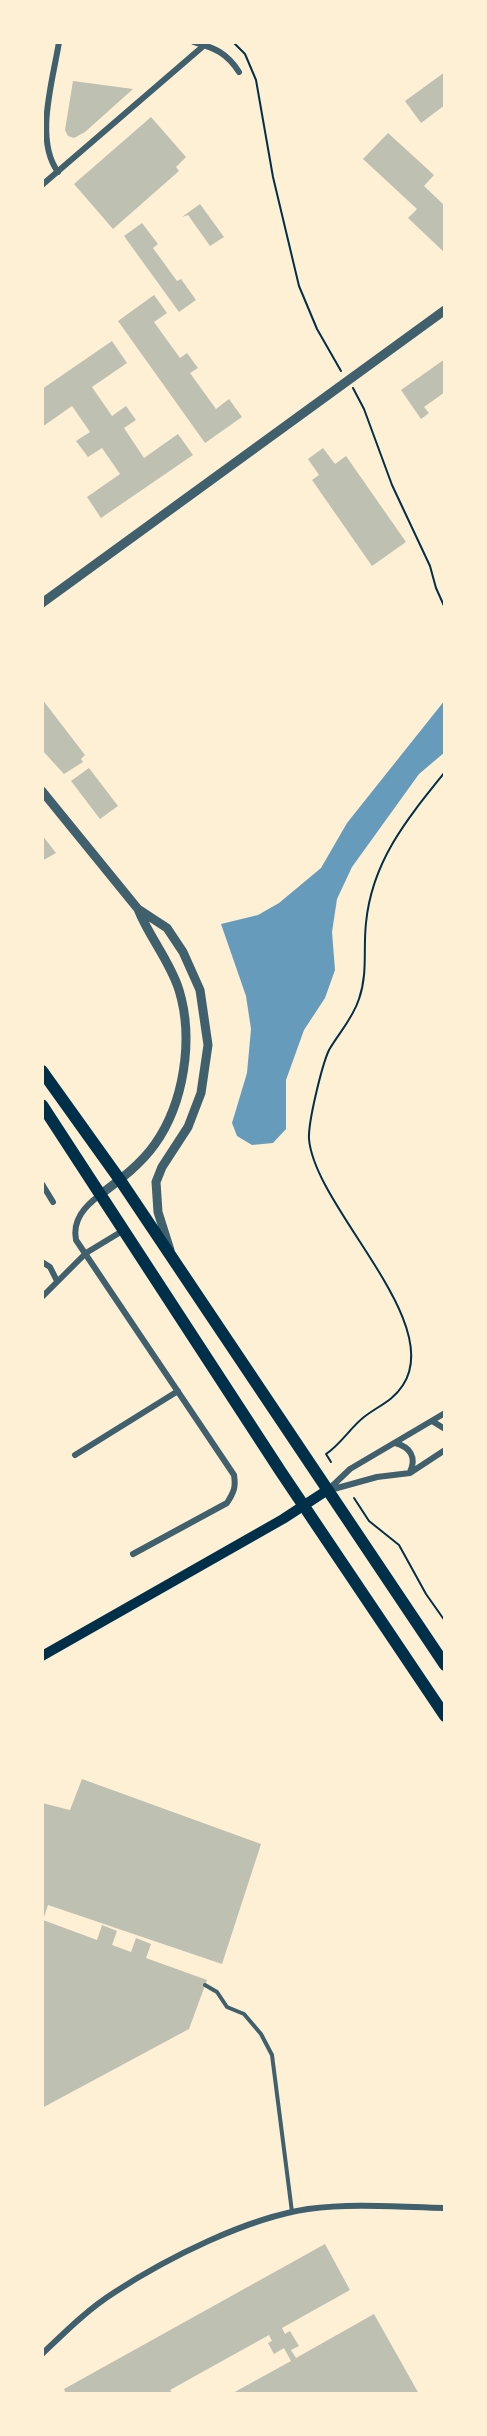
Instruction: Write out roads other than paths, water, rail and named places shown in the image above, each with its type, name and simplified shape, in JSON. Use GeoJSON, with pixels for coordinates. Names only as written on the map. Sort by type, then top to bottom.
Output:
{"type":"FeatureCollection","features":[{"type":"Feature","properties":{"kind":"main road"},"geometry":{"type":"LineString","coordinates":[[42,1071],[120,1180],[326,1491],[445,1665]]}},
{"type":"Feature","properties":{"kind":"main road"},"geometry":{"type":"LineString","coordinates":[[42,1106],[445,1716]]}},
{"type":"Feature","properties":{"kind":"main road"},"geometry":{"type":"LineString","coordinates":[[42,1656],[326,1491]]}},
{"type":"Feature","properties":{"kind":"street"},"geometry":{"type":"LineString","coordinates":[[58,172],[48,155],[46,137],[59,42]]}},
{"type":"Feature","properties":{"kind":"street"},"geometry":{"type":"LineString","coordinates":[[194,42],[206,44],[229,57],[238,72]]}},
{"type":"Feature","properties":{"kind":"street"},"geometry":{"type":"LineString","coordinates":[[42,185],[206,44]]}},
{"type":"Feature","properties":{"kind":"street"},"geometry":{"type":"LineString","coordinates":[[42,603],[445,310]]}},
{"type":"Feature","properties":{"kind":"street"},"geometry":{"type":"LineString","coordinates":[[42,791],[138,909],[178,989],[187,1025],[187,1054],[166,1128],[144,1158],[82,1212],[74,1229],[76,1240],[234,1475],[235,1491],[227,1503],[133,1554]]}},
{"type":"Feature","properties":{"kind":"street"},"geometry":{"type":"LineString","coordinates":[[138,909],[167,928],[176,941],[200,990],[206,1018],[207,1045],[201,1093],[188,1127],[162,1167],[156,1182],[158,1212],[174,1263]]}},
{"type":"Feature","properties":{"kind":"street"},"geometry":{"type":"LineString","coordinates":[[42,1184],[53,1202]]}},
{"type":"Feature","properties":{"kind":"street"},"geometry":{"type":"LineString","coordinates":[[42,1297],[86,1253],[125,1230]]}},
{"type":"Feature","properties":{"kind":"street"},"geometry":{"type":"LineString","coordinates":[[42,1262],[50,1267],[57,1281]]}},
{"type":"Feature","properties":{"kind":"street"},"geometry":{"type":"LineString","coordinates":[[75,1455],[178,1390]]}},
{"type":"Feature","properties":{"kind":"street"},"geometry":{"type":"LineString","coordinates":[[326,1491],[350,1469],[445,1413]]}},
{"type":"Feature","properties":{"kind":"street"},"geometry":{"type":"LineString","coordinates":[[432,1421],[445,1429]]}},
{"type":"Feature","properties":{"kind":"street"},"geometry":{"type":"LineString","coordinates":[[394,1443],[407,1448],[414,1456],[410,1473]]}},
{"type":"Feature","properties":{"kind":"street"},"geometry":{"type":"LineString","coordinates":[[326,1491],[377,1477],[410,1473],[445,1450]]}},
{"type":"Feature","properties":{"kind":"street"},"geometry":{"type":"LineString","coordinates":[[42,2354],[80,2318],[114,2292],[162,2265],[246,2225],[292,2213],[347,2206],[445,2208]]}},
{"type":"Feature","properties":{"kind":"lane"},"geometry":{"type":"LineString","coordinates":[[205,1984],[217,1992],[227,2007],[244,2014],[261,2034],[272,2055],[292,2213]]}},
{"type":"Feature","properties":{"kind":"water"},"geometry":{"type":"Polygon","coordinates":[[[445,700],[445,752],[419,774],[352,867],[337,899],[332,932],[335,970],[325,998],[304,1030],[286,1080],[286,1129],[273,1143],[252,1145],[237,1136],[232,1123],[247,1073],[251,1029],[246,996],[221,924],[258,915],[279,903],[321,868],[347,823],[445,700]]]}}]}
